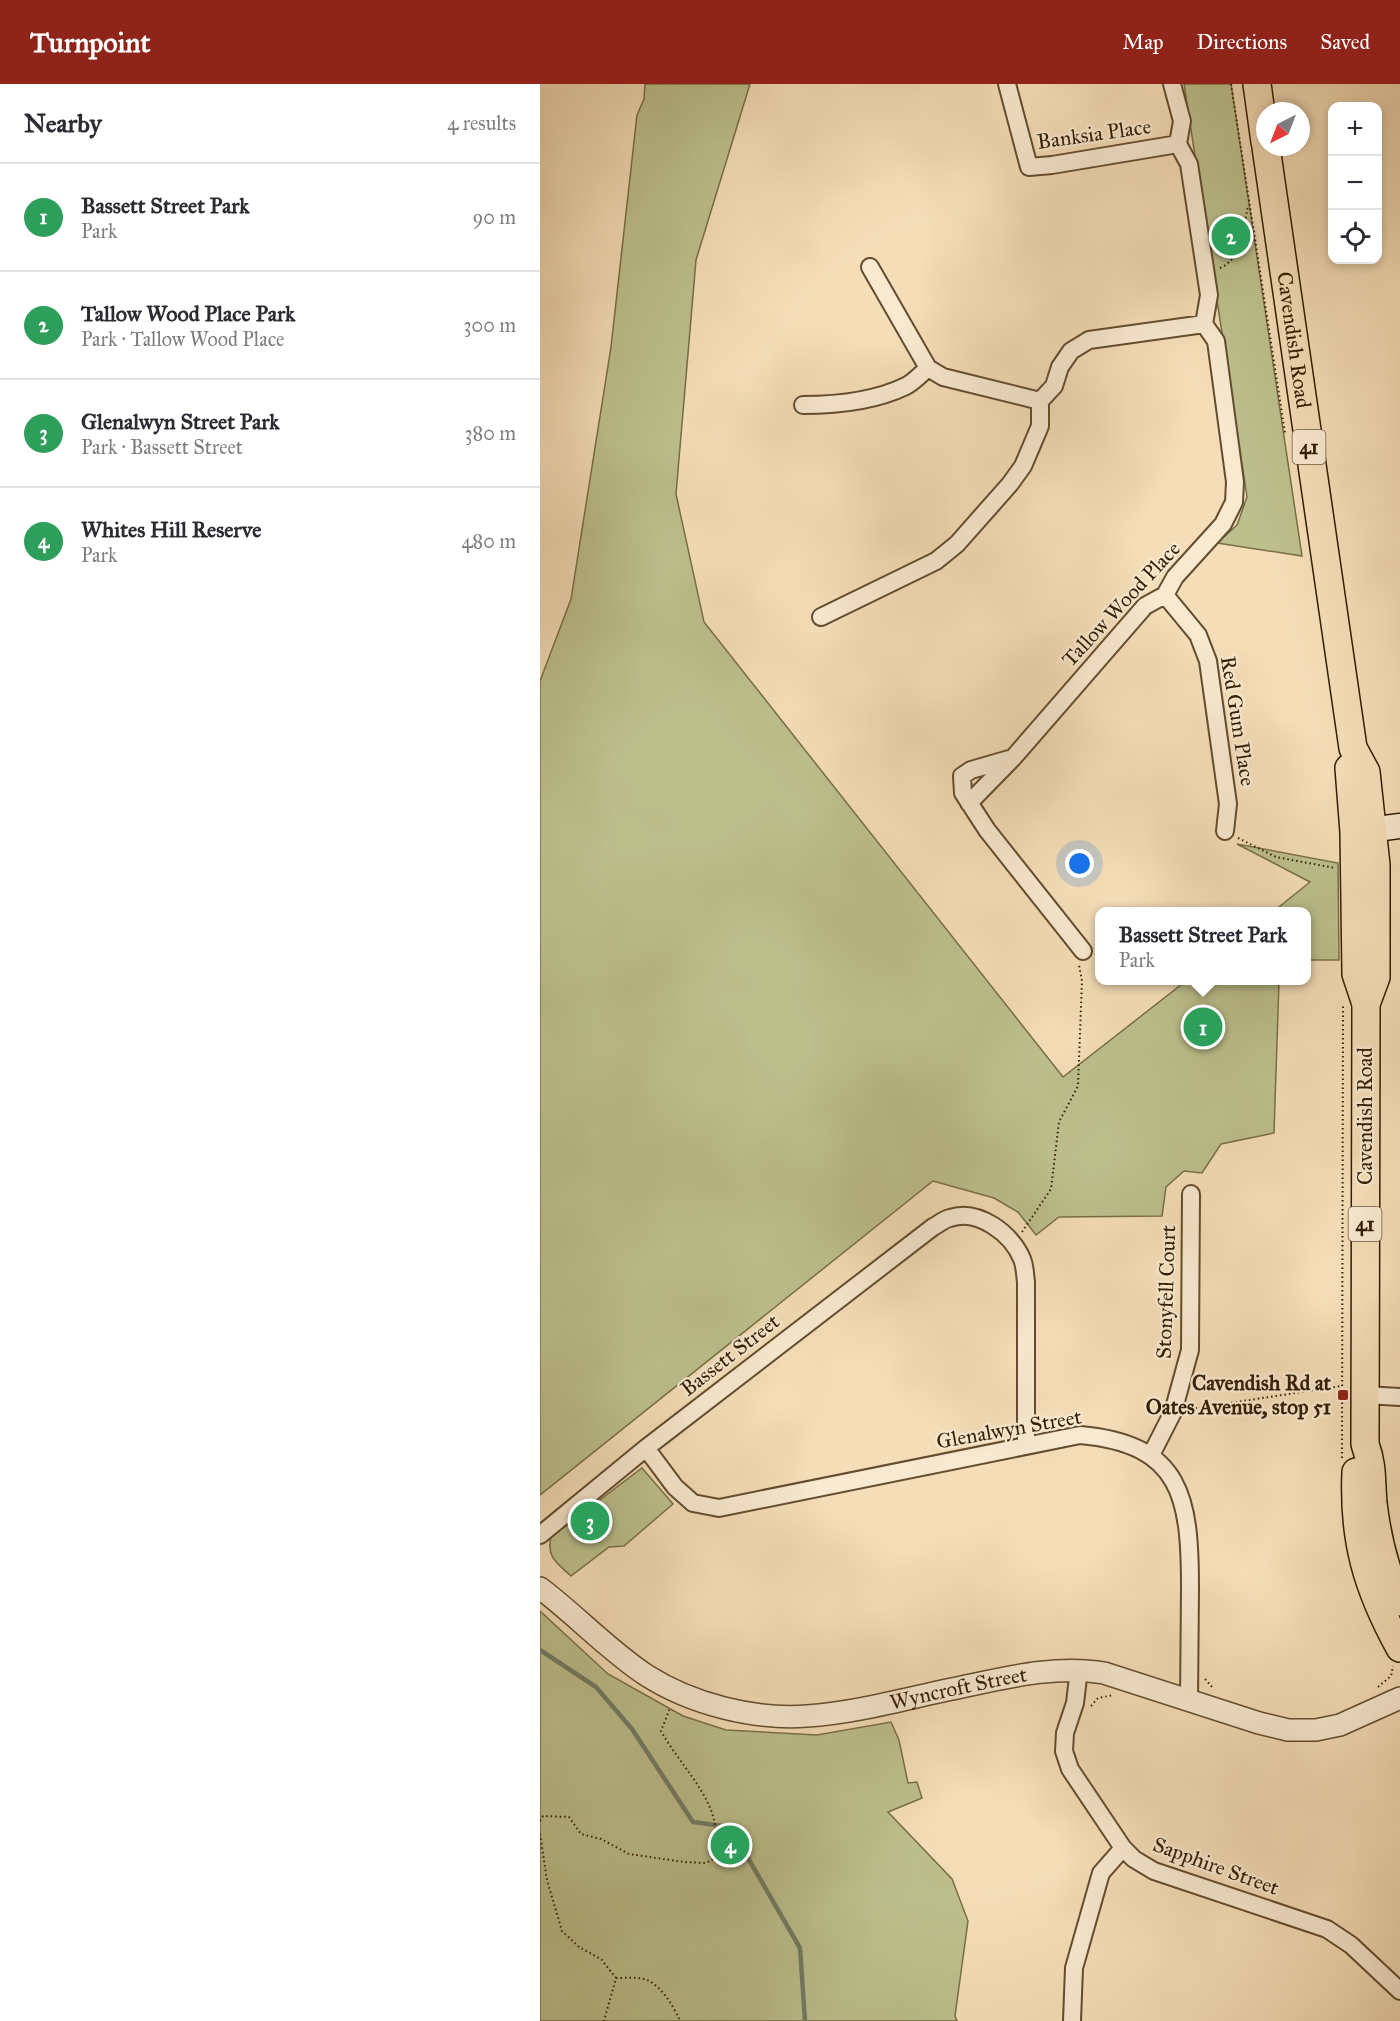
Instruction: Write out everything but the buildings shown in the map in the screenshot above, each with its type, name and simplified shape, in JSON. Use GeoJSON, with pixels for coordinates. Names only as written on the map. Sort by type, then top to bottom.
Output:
{"type":"FeatureCollection","features":[{"type":"Feature","properties":{"kind":"main road"},"geometry":{"type":"LineString","coordinates":[[1257,84],[1259,102]]}},
{"type":"Feature","properties":{"kind":"main road","name":"Cavendish Road"},"geometry":{"type":"LineString","coordinates":[[1267,156],[1353,748],[1366,772],[1376,829],[1356,974],[1353,1391],[1372,1465],[1373,1501],[1380,1545],[1400,1602]]}},
{"type":"Feature","properties":{"kind":"main road","name":"Cavendish Road"},"geometry":{"type":"LineString","coordinates":[[1365,1444],[1356,1467],[1355,1510],[1359,1544],[1374,1596],[1396,1653]]}},
{"type":"Feature","properties":{"kind":"street","name":"Banksia Place"},"geometry":{"type":"LineString","coordinates":[[1007,84],[1029,167],[1178,144]]}},
{"type":"Feature","properties":{"kind":"street"},"geometry":{"type":"LineString","coordinates":[[821,617],[936,561],[957,544],[1023,466],[1040,426],[1040,401],[1054,386],[1060,367],[1071,351],[1089,340],[1204,324],[1209,295],[1189,164],[1178,144],[1182,121],[1172,84]]}},
{"type":"Feature","properties":{"kind":"street"},"geometry":{"type":"LineString","coordinates":[[870,267],[928,368],[943,377],[1040,401]]}},
{"type":"Feature","properties":{"kind":"street","name":"Tallow Wood Place"},"geometry":{"type":"LineString","coordinates":[[1083,951],[987,830],[969,803],[961,784],[962,776],[971,770],[1013,758],[1145,606],[1165,595],[1175,577],[1223,524],[1234,502],[1236,482],[1216,341],[1204,324]]}},
{"type":"Feature","properties":{"kind":"street"},"geometry":{"type":"LineString","coordinates":[[803,405],[836,405],[870,398],[907,386],[928,368]]}},
{"type":"Feature","properties":{"kind":"street","name":"Red Gum Place"},"geometry":{"type":"LineString","coordinates":[[1165,595],[1198,635],[1208,662],[1228,804],[1225,831]]}},
{"type":"Feature","properties":{"kind":"street","name":"Stonyfell Court"},"geometry":{"type":"LineString","coordinates":[[1151,1455],[1173,1412],[1190,1350],[1191,1194]]}},
{"type":"Feature","properties":{"kind":"street","name":"Bassett Street"},"geometry":{"type":"LineString","coordinates":[[540,1535],[646,1448],[933,1227],[951,1217],[970,1216],[995,1225],[1012,1242]]}},
{"type":"Feature","properties":{"kind":"street"},"geometry":{"type":"LineString","coordinates":[[1012,1242],[1022,1260],[1026,1282],[1026,1445]]}},
{"type":"Feature","properties":{"kind":"street"},"geometry":{"type":"LineString","coordinates":[[1353,1391],[1400,1397]]}},
{"type":"Feature","properties":{"kind":"street","name":"Glenalwyn Street"},"geometry":{"type":"LineString","coordinates":[[646,1448],[675,1487],[693,1503],[718,1508],[1080,1435],[1109,1438],[1134,1446],[1151,1455],[1166,1468],[1183,1500],[1190,1540],[1189,1700]]}},
{"type":"Feature","properties":{"kind":"street","name":"Wyncroft Street"},"geometry":{"type":"LineString","coordinates":[[540,1588],[646,1674],[678,1692],[718,1706],[759,1713],[806,1717],[1012,1677],[1079,1669],[1104,1673],[1259,1723],[1302,1731],[1340,1725],[1400,1698]]}},
{"type":"Feature","properties":{"kind":"street","name":"Sapphire Street"},"geometry":{"type":"LineString","coordinates":[[1079,1669],[1075,1703],[1065,1733],[1064,1751],[1070,1769],[1123,1848],[1134,1859],[1154,1871],[1327,1929],[1351,1945],[1400,1991]]}},
{"type":"Feature","properties":{"kind":"street"},"geometry":{"type":"LineString","coordinates":[[1072,2021],[1074,1968],[1101,1873],[1123,1848]]}},
{"type":"Feature","properties":{"kind":"path"},"geometry":{"type":"LineString","coordinates":[[1231,84],[1286,441]]}},
{"type":"Feature","properties":{"kind":"path"},"geometry":{"type":"LineString","coordinates":[[1206,274],[1229,264],[1238,254],[1248,202]]}},
{"type":"Feature","properties":{"kind":"path"},"geometry":{"type":"LineString","coordinates":[[1225,831],[1276,857],[1341,870]]}},
{"type":"Feature","properties":{"kind":"path"},"geometry":{"type":"LineString","coordinates":[[1012,1242],[1028,1226],[1051,1189],[1059,1122],[1077,1086],[1082,981],[1078,969],[1083,951]]}},
{"type":"Feature","properties":{"kind":"path"},"geometry":{"type":"LineString","coordinates":[[1342,1465],[1353,1391],[1355,1000]]}},
{"type":"Feature","properties":{"kind":"path"},"geometry":{"type":"LineString","coordinates":[[1173,1412],[1353,1391]]}},
{"type":"Feature","properties":{"kind":"path"},"geometry":{"type":"LineString","coordinates":[[1372,1691],[1391,1676],[1396,1653]]}},
{"type":"Feature","properties":{"kind":"path"},"geometry":{"type":"LineString","coordinates":[[1201,1680],[1204,1678],[1218,1691]]}},
{"type":"Feature","properties":{"kind":"path"},"geometry":{"type":"LineString","coordinates":[[540,1821],[543,1816],[569,1817],[581,1834],[601,1839],[629,1854],[684,1862],[705,1863],[712,1860],[718,1834],[713,1812],[661,1731],[678,1692]]}},
{"type":"Feature","properties":{"kind":"path"},"geometry":{"type":"LineString","coordinates":[[1088,1713],[1098,1698],[1115,1695]]}},
{"type":"Feature","properties":{"kind":"path"},"geometry":{"type":"LineString","coordinates":[[540,1834],[547,1880],[562,1931],[579,1947],[601,1959],[616,1978],[644,1979],[655,1984],[676,2010],[680,2021]]}},
{"type":"Feature","properties":{"kind":"path"},"geometry":{"type":"LineString","coordinates":[[604,2021],[616,1978]]}},
{"type":"Feature","properties":{"kind":"green space"},"geometry":{"type":"Polygon","coordinates":[[[645,84],[750,84],[696,260],[676,494],[704,622],[1063,1077],[1181,985],[1279,985],[1274,1133],[1221,1144],[1202,1173],[1184,1171],[1166,1187],[1162,1216],[1059,1217],[1036,1235],[1018,1212],[994,1198],[933,1181],[540,1495],[540,681],[571,599],[611,347],[637,115],[644,99],[645,84]]]}},
{"type":"Feature","properties":{"kind":"green space"},"geometry":{"type":"Polygon","coordinates":[[[1184,84],[1231,84],[1302,556],[1217,543],[1237,525],[1247,497],[1184,84]]]}},
{"type":"Feature","properties":{"kind":"green space"},"geometry":{"type":"Polygon","coordinates":[[[1237,844],[1338,863],[1339,960],[1311,960],[1311,907],[1279,907],[1310,882],[1237,844]]]}},
{"type":"Feature","properties":{"kind":"green space"},"geometry":{"type":"Polygon","coordinates":[[[642,1468],[673,1504],[624,1546],[609,1547],[571,1576],[551,1555],[551,1537],[642,1468]]]}},
{"type":"Feature","properties":{"kind":"green space"},"geometry":{"type":"Polygon","coordinates":[[[540,1611],[608,1674],[683,1716],[726,1730],[817,1735],[891,1722],[899,1740],[908,1783],[917,1782],[922,1798],[888,1812],[952,1879],[968,1921],[955,2016],[957,2021],[540,2021],[540,1611]]]}},
{"type":"Feature","properties":{"kind":"waterway"},"geometry":{"type":"LineString","coordinates":[[540,1650],[596,1687],[632,1729],[693,1822],[730,1827],[800,1948],[805,2021]]}},
{"type":"Feature","properties":{"kind":"place","name":"Tallow Wood Place Park"},"geometry":{"type":"Point","coordinates":[1231,236]}},
{"type":"Feature","properties":{"kind":"place","name":"Bassett Street Park"},"geometry":{"type":"Point","coordinates":[1203,1027]}},
{"type":"Feature","properties":{"kind":"place","name":"Cavendish Rd at Oates Avenue, stop 51"},"geometry":{"type":"Point","coordinates":[1343,1395]}},
{"type":"Feature","properties":{"kind":"place","name":"Glenalwyn Street Park"},"geometry":{"type":"Point","coordinates":[590,1521]}},
{"type":"Feature","properties":{"kind":"place","name":"Whites Hill Reserve"},"geometry":{"type":"Point","coordinates":[730,1845]}}]}
